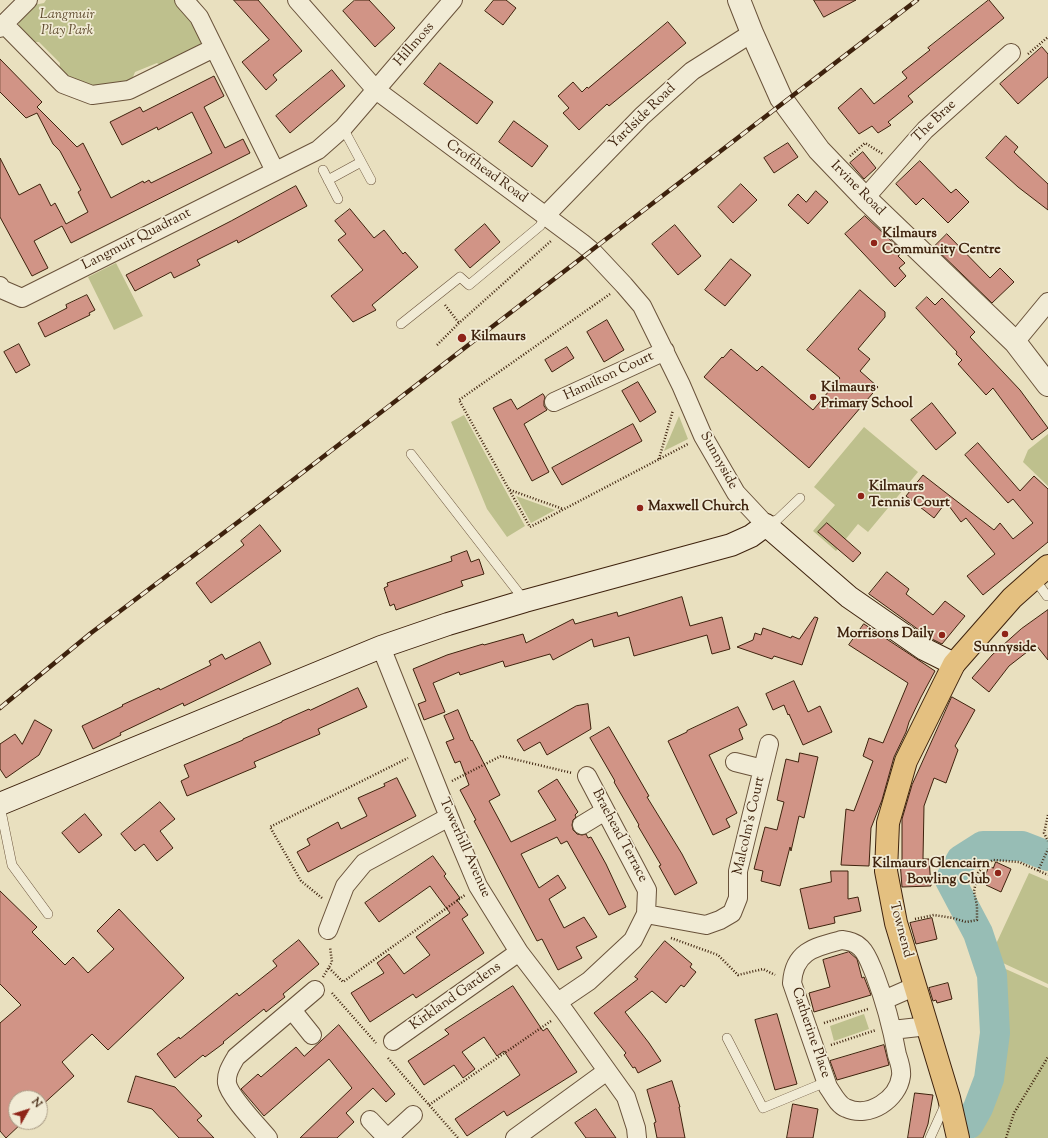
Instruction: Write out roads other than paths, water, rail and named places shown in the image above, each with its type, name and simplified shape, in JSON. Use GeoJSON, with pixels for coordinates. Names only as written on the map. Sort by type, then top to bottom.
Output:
{"type":"FeatureCollection","features":[{"type":"Feature","properties":{"kind":"main road","name":"Irvine Road"},"geometry":{"type":"LineString","coordinates":[[739,0],[781,98],[819,150],[865,198],[1015,342],[1048,385]]}},
{"type":"Feature","properties":{"kind":"main road"},"geometry":{"type":"LineString","coordinates":[[0,805],[381,647],[448,624],[524,601],[731,545],[752,536],[766,525]]}},
{"type":"Feature","properties":{"kind":"main road","name":"Sunnyside"},"geometry":{"type":"LineString","coordinates":[[766,525],[849,597],[924,649],[954,664]]}},
{"type":"Feature","properties":{"kind":"main road","name":"Townend"},"geometry":{"type":"LineString","coordinates":[[957,1135],[949,1098],[896,923],[886,871],[888,824],[906,761],[954,664],[1012,598],[1041,572]]}},
{"type":"Feature","properties":{"kind":"street"},"geometry":{"type":"LineString","coordinates":[[28,0],[2,26],[64,84],[92,95],[129,90],[214,48]]}},
{"type":"Feature","properties":{"kind":"street"},"geometry":{"type":"LineString","coordinates":[[184,0],[199,17],[275,171]]}},
{"type":"Feature","properties":{"kind":"street","name":"Crofthead Road"},"geometry":{"type":"LineString","coordinates":[[297,0],[376,90],[471,161],[543,221],[594,253],[642,306],[665,351]]}},
{"type":"Feature","properties":{"kind":"street","name":"Hillmoss"},"geometry":{"type":"LineString","coordinates":[[376,90],[448,2]]}},
{"type":"Feature","properties":{"kind":"street","name":"Yardside Road"},"geometry":{"type":"LineString","coordinates":[[543,221],[642,116],[692,71],[752,33]]}},
{"type":"Feature","properties":{"kind":"street","name":"The Brae"},"geometry":{"type":"LineString","coordinates":[[865,198],[925,130],[1012,53]]}},
{"type":"Feature","properties":{"kind":"street","name":"Langmuir Quadrant"},"geometry":{"type":"LineString","coordinates":[[0,286],[1,289],[22,298],[318,150],[343,128],[376,90]]}},
{"type":"Feature","properties":{"kind":"street"},"geometry":{"type":"LineString","coordinates":[[1015,342],[1048,302]]}},
{"type":"Feature","properties":{"kind":"street","name":"Sunnyside"},"geometry":{"type":"LineString","coordinates":[[665,351],[703,436],[736,494],[766,525]]}},
{"type":"Feature","properties":{"kind":"street","name":"Hamilton Court"},"geometry":{"type":"LineString","coordinates":[[554,402],[665,351]]}},
{"type":"Feature","properties":{"kind":"street","name":"Towerhill Avenue"},"geometry":{"type":"LineString","coordinates":[[381,647],[478,886],[519,952],[626,1097],[636,1128],[637,1138]]}},
{"type":"Feature","properties":{"kind":"street","name":"Malcolm's Court"},"geometry":{"type":"LineString","coordinates":[[646,914],[706,925],[720,920],[732,913],[738,898],[738,870],[769,744]]}},
{"type":"Feature","properties":{"kind":"street","name":"Malcolm's Court"},"geometry":{"type":"LineString","coordinates":[[735,762],[763,769]]}},
{"type":"Feature","properties":{"kind":"street","name":"Braehead Terrace"},"geometry":{"type":"LineString","coordinates":[[561,1007],[633,940],[646,914],[647,890],[587,776]]}},
{"type":"Feature","properties":{"kind":"street"},"geometry":{"type":"LineString","coordinates":[[582,825],[605,811]]}},
{"type":"Feature","properties":{"kind":"street"},"geometry":{"type":"LineString","coordinates":[[328,930],[345,886],[364,863],[449,817]]}},
{"type":"Feature","properties":{"kind":"street","name":"Catherine Place"},"geometry":{"type":"LineString","coordinates":[[842,940],[853,942],[861,948],[868,958],[885,1002],[892,1028],[901,1074],[898,1088],[891,1097],[879,1107],[863,1111],[845,1108],[828,1087],[792,983],[793,972],[798,961],[807,952],[817,947],[842,940]]}},
{"type":"Feature","properties":{"kind":"street","name":"Kirkland Gardens"},"geometry":{"type":"LineString","coordinates":[[393,1041],[519,952]]}},
{"type":"Feature","properties":{"kind":"street"},"geometry":{"type":"LineString","coordinates":[[885,1002],[916,986]]}},
{"type":"Feature","properties":{"kind":"street"},"geometry":{"type":"LineString","coordinates":[[268,1138],[233,1096],[227,1084],[228,1071],[236,1057],[316,990]]}},
{"type":"Feature","properties":{"kind":"street"},"geometry":{"type":"LineString","coordinates":[[292,1010],[312,1035]]}},
{"type":"Feature","properties":{"kind":"street"},"geometry":{"type":"LineString","coordinates":[[892,1028],[928,1026]]}},
{"type":"Feature","properties":{"kind":"street"},"geometry":{"type":"LineString","coordinates":[[515,1138],[607,1071]]}},
{"type":"Feature","properties":{"kind":"street"},"geometry":{"type":"LineString","coordinates":[[370,1120],[387,1138],[413,1115]]}},
{"type":"Feature","properties":{"kind":"lane"},"geometry":{"type":"LineString","coordinates":[[343,128],[371,180]]}},
{"type":"Feature","properties":{"kind":"lane"},"geometry":{"type":"LineString","coordinates":[[328,180],[361,162]]}},
{"type":"Feature","properties":{"kind":"lane"},"geometry":{"type":"LineString","coordinates":[[323,170],[338,199]]}},
{"type":"Feature","properties":{"kind":"lane"},"geometry":{"type":"LineString","coordinates":[[401,324],[460,277],[469,285],[543,221]]}},
{"type":"Feature","properties":{"kind":"lane"},"geometry":{"type":"LineString","coordinates":[[411,454],[524,601]]}},
{"type":"Feature","properties":{"kind":"lane"},"geometry":{"type":"LineString","coordinates":[[766,525],[778,519],[800,498]]}},
{"type":"Feature","properties":{"kind":"lane"},"geometry":{"type":"LineString","coordinates":[[1041,572],[1047,596]]}},
{"type":"Feature","properties":{"kind":"lane"},"geometry":{"type":"LineString","coordinates":[[0,805],[12,865],[48,914]]}},
{"type":"Feature","properties":{"kind":"lane"},"geometry":{"type":"LineString","coordinates":[[727,1038],[763,1108],[826,1082]]}},
{"type":"Feature","properties":{"kind":"lane"},"geometry":{"type":"LineString","coordinates":[[930,1138],[949,1098]]}},
{"type":"Feature","properties":{"kind":"waterway"},"geometry":{"type":"LineString","coordinates":[[969,1124],[978,1108],[989,1079],[995,1033],[992,975],[978,933],[950,880],[961,860],[983,846],[1022,846],[1048,856]]}},
{"type":"Feature","properties":{"kind":"railway"},"geometry":{"type":"LineString","coordinates":[[0,708],[91,633],[250,513],[917,0]]}},
{"type":"Feature","properties":{"kind":"place","name":"Kilmaurs Community Centre"},"geometry":{"type":"Point","coordinates":[874,243]}},
{"type":"Feature","properties":{"kind":"place","name":"Kilmaurs"},"geometry":{"type":"Point","coordinates":[462,338]}},
{"type":"Feature","properties":{"kind":"place","name":"Kilmaurs Primary School"},"geometry":{"type":"Point","coordinates":[813,397]}},
{"type":"Feature","properties":{"kind":"place","name":"Kilmaurs Tennis Court"},"geometry":{"type":"Point","coordinates":[861,496]}},
{"type":"Feature","properties":{"kind":"place","name":"Maxwell Church"},"geometry":{"type":"Point","coordinates":[640,508]}},
{"type":"Feature","properties":{"kind":"place","name":"Sunnyside"},"geometry":{"type":"Point","coordinates":[1005,634]}},
{"type":"Feature","properties":{"kind":"place","name":"Morrisons Daily"},"geometry":{"type":"Point","coordinates":[942,635]}},
{"type":"Feature","properties":{"kind":"place","name":"Kilmaurs Glencairn Bowling Club"},"geometry":{"type":"Point","coordinates":[998,873]}},
{"type":"Feature","properties":{"kind":"park label","name":"Langmuir Play Park"},"geometry":{"type":"Point","coordinates":[67,24]}}]}
